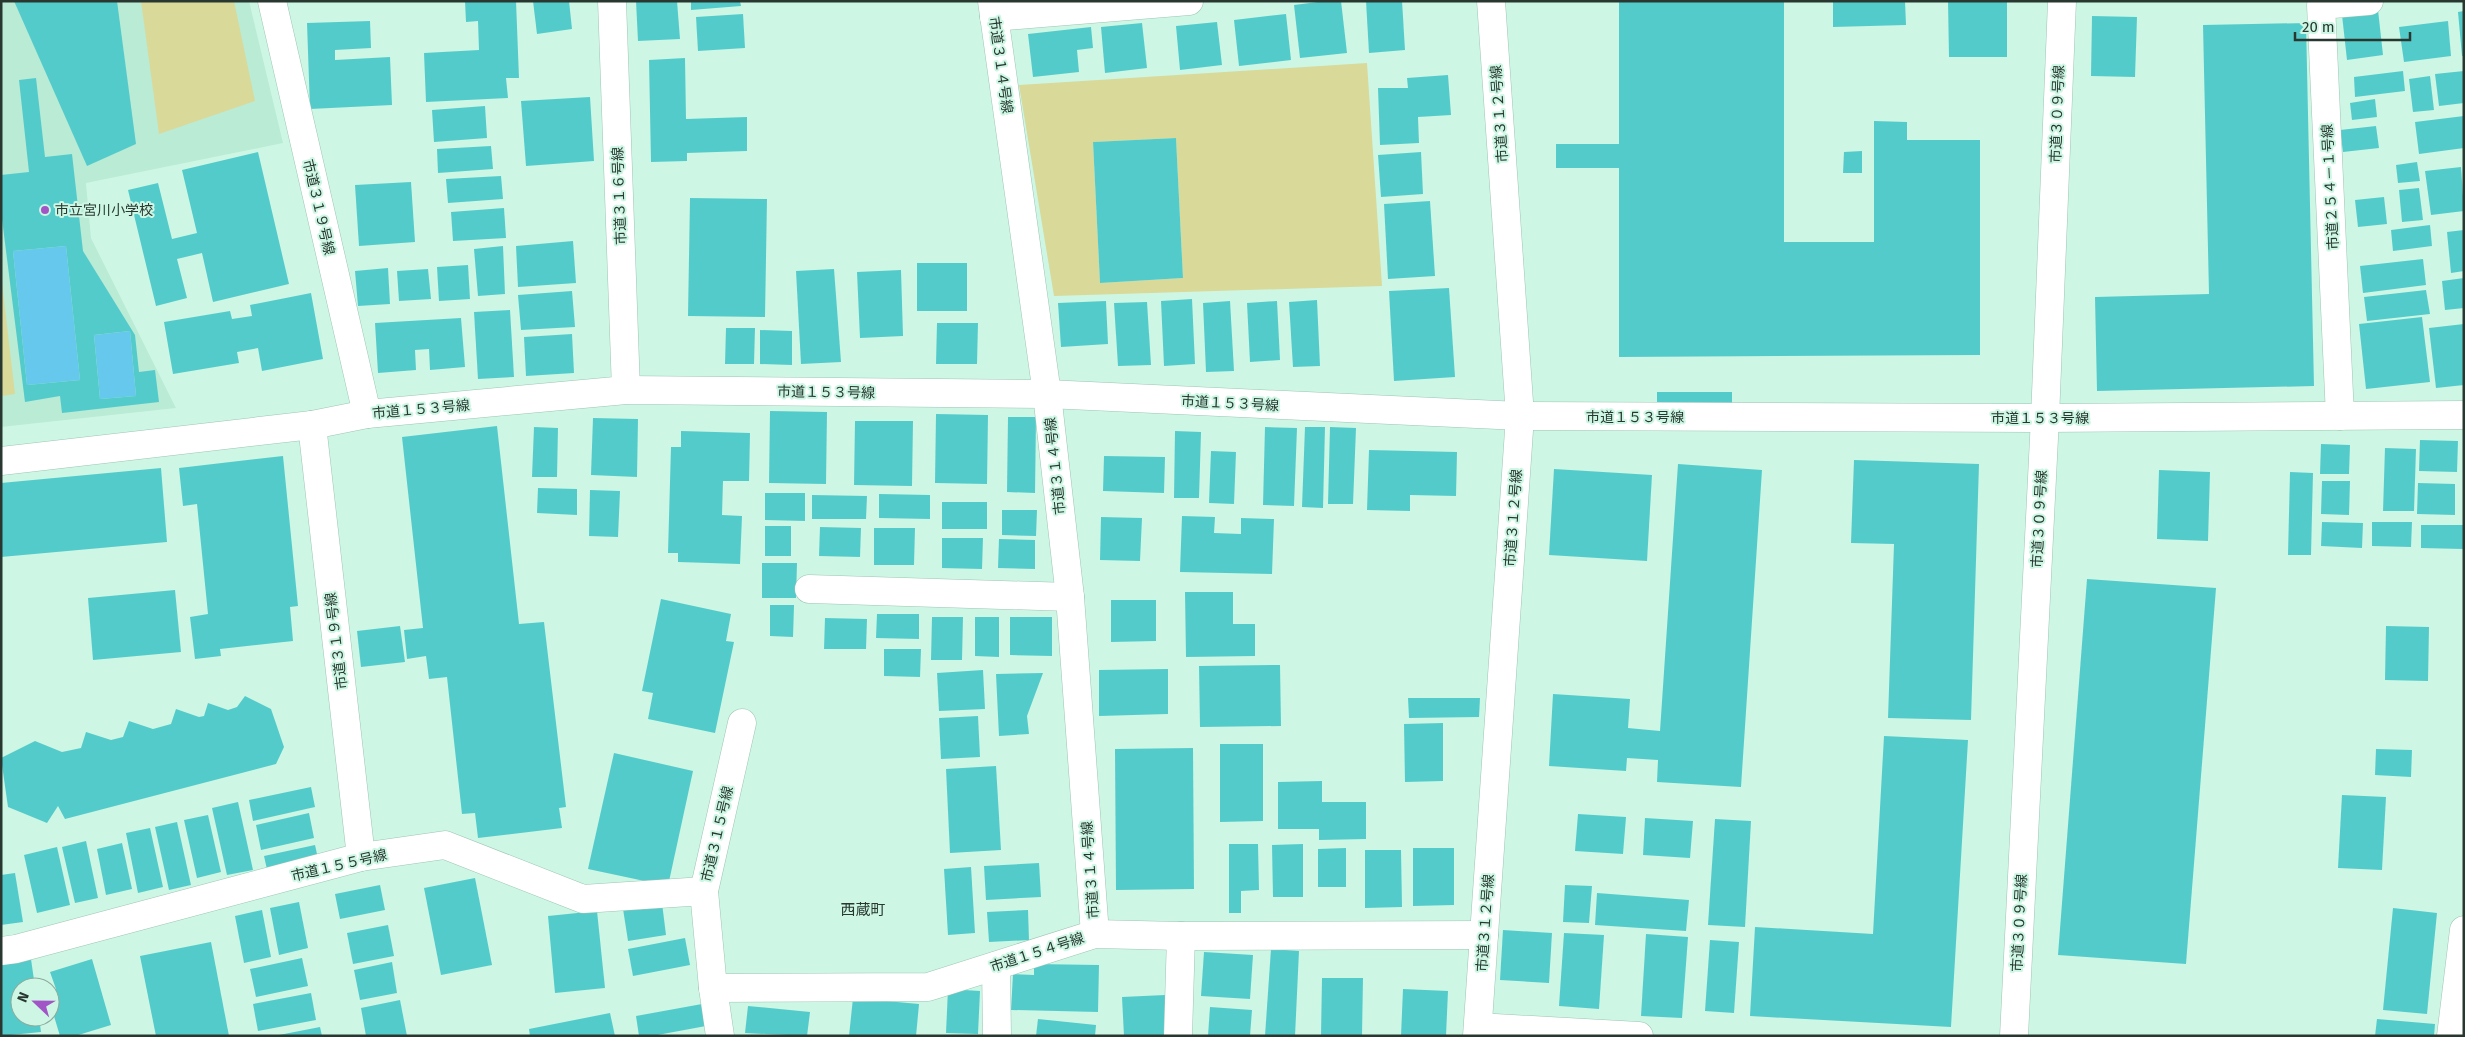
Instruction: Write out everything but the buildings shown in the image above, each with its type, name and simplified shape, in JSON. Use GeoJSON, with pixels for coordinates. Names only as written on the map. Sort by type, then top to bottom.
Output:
{"type":"FeatureCollection","features":[{"type":"Feature","properties":{"kind":"street","name":"市道３１９号線"},"geometry":{"type":"LineString","coordinates":[[272,1],[367,414]]}},
{"type":"Feature","properties":{"kind":"street","name":"市道３１６号線"},"geometry":{"type":"LineString","coordinates":[[612,1],[626,390]]}},
{"type":"Feature","properties":{"kind":"street"},"geometry":{"type":"LineString","coordinates":[[993,9],[1189,1]]}},
{"type":"Feature","properties":{"kind":"street","name":"市道３１２号線"},"geometry":{"type":"LineString","coordinates":[[1478,1031],[1520,416],[1491,1]]}},
{"type":"Feature","properties":{"kind":"street","name":"市道３０９号線"},"geometry":{"type":"LineString","coordinates":[[2014,1036],[2062,1]]}},
{"type":"Feature","properties":{"kind":"street","name":"市道２５４－１号線"},"geometry":{"type":"LineString","coordinates":[[2340,416],[2321,5],[2369,1]]}},
{"type":"Feature","properties":{"kind":"street","name":"市道３１４号線"},"geometry":{"type":"LineString","coordinates":[[993,9],[1047,394],[1070,597],[1095,934]]}},
{"type":"Feature","properties":{"kind":"street","name":"市道１５３号線"},"geometry":{"type":"LineString","coordinates":[[1,461],[312,425],[367,414],[626,390],[1047,394],[1520,416],[2044,418],[2464,415]]}},
{"type":"Feature","properties":{"kind":"street","name":"市道３１９号線"},"geometry":{"type":"LineString","coordinates":[[312,425],[361,857]]}},
{"type":"Feature","properties":{"kind":"street"},"geometry":{"type":"LineString","coordinates":[[809,589],[1070,597]]}},
{"type":"Feature","properties":{"kind":"street","name":"市道３１５号線"},"geometry":{"type":"LineString","coordinates":[[720,1036],[713,988],[704,891],[742,724]]}},
{"type":"Feature","properties":{"kind":"street","name":"市道１５５号線"},"geometry":{"type":"LineString","coordinates":[[1,950],[16,949],[361,857],[445,845],[583,899],[704,891]]}},
{"type":"Feature","properties":{"kind":"street"},"geometry":{"type":"LineString","coordinates":[[2451,1036],[2464,930]]}},
{"type":"Feature","properties":{"kind":"street","name":"市道１５４号線"},"geometry":{"type":"LineString","coordinates":[[713,988],[928,987],[1095,934],[1181,936],[1484,934]]}},
{"type":"Feature","properties":{"kind":"street"},"geometry":{"type":"LineString","coordinates":[[1178,1036],[1181,936]]}},
{"type":"Feature","properties":{"kind":"street"},"geometry":{"type":"LineString","coordinates":[[996,966],[997,1036]]}},
{"type":"Feature","properties":{"kind":"street"},"geometry":{"type":"LineString","coordinates":[[1478,1031],[1639,1036]]}},
{"type":"Feature","properties":{"kind":"shaded area","name":"市立宮川小学校"},"geometry":{"type":"Polygon","coordinates":[[[1,1],[249,1],[283,143],[86,183],[91,238],[176,408],[1,427],[1,1]]]}},
{"type":"Feature","properties":{"kind":"shaded area"},"geometry":{"type":"Polygon","coordinates":[[[141,1],[234,1],[255,101],[159,134],[141,1]]]}},
{"type":"Feature","properties":{"kind":"shaded area"},"geometry":{"type":"Polygon","coordinates":[[[1367,63],[1382,286],[1054,296],[1019,85],[1367,63]],[[1176,138],[1093,142],[1100,283],[1183,278],[1176,138]]]}},
{"type":"Feature","properties":{"kind":"shaded area"},"geometry":{"type":"Polygon","coordinates":[[[1,274],[15,394],[1,396],[1,274]]]}},
{"type":"Feature","properties":{"kind":"water"},"geometry":{"type":"Polygon","coordinates":[[[66,246],[80,380],[27,385],[13,251],[66,246]]]}},
{"type":"Feature","properties":{"kind":"water"},"geometry":{"type":"Polygon","coordinates":[[[130,331],[136,396],[100,399],[94,335],[130,331]]]}},
{"type":"Feature","properties":{"kind":"place","name":"市立宮川小学校"},"geometry":{"type":"Point","coordinates":[45,210]}},
{"type":"Feature","properties":{"kind":"district","name":"西蔵町"},"geometry":{"type":"Point","coordinates":[863,910]}}]}
